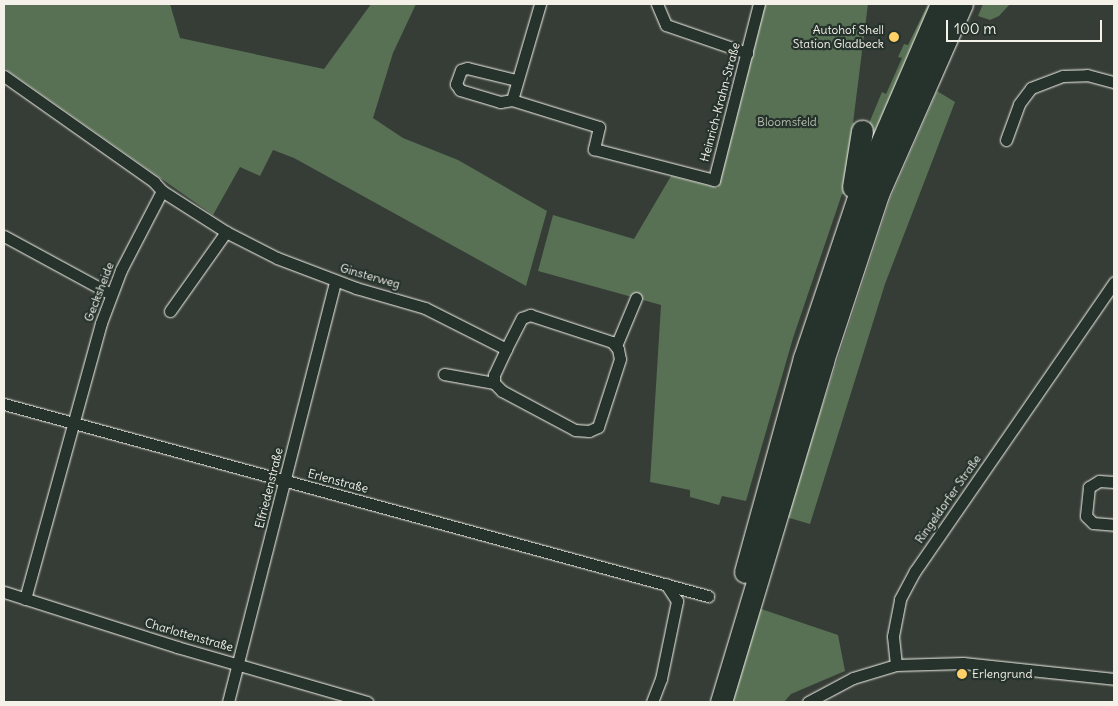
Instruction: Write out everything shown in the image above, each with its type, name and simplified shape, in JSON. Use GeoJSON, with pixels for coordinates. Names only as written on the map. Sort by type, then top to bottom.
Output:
{"type":"FeatureCollection","features":[{"type":"Feature","properties":{"kind":"highway"},"geometry":{"type":"LineString","coordinates":[[721,702],[852,216],[941,4]]}},
{"type":"Feature","properties":{"kind":"highway"},"geometry":{"type":"LineString","coordinates":[[709,702],[813,359],[879,192],[962,4]]}},
{"type":"Feature","properties":{"kind":"highway"},"geometry":{"type":"LineString","coordinates":[[852,216],[853,185],[862,131]]}},
{"type":"Feature","properties":{"kind":"street"},"geometry":{"type":"LineString","coordinates":[[512,100],[527,42],[540,4]]}},
{"type":"Feature","properties":{"kind":"street"},"geometry":{"type":"LineString","coordinates":[[657,4],[666,25],[747,53]]}},
{"type":"Feature","properties":{"kind":"street","name":"Heinrich-Krahn-Straße"},"geometry":{"type":"LineString","coordinates":[[516,80],[467,68],[461,70],[456,84],[460,90],[500,102],[512,100],[599,127],[594,149],[714,180],[758,4]]}},
{"type":"Feature","properties":{"kind":"street"},"geometry":{"type":"LineString","coordinates":[[1006,140],[1019,104],[1031,88],[1063,76],[1087,75],[1114,82]]}},
{"type":"Feature","properties":{"kind":"street"},"geometry":{"type":"LineString","coordinates":[[4,76],[154,182],[162,191]]}},
{"type":"Feature","properties":{"kind":"street","name":"Ginsterweg"},"geometry":{"type":"LineString","coordinates":[[162,191],[226,232],[277,258],[335,280],[425,308],[506,349]]}},
{"type":"Feature","properties":{"kind":"street","name":"Gecksheide"},"geometry":{"type":"LineString","coordinates":[[25,599],[72,423],[111,294],[162,191]]}},
{"type":"Feature","properties":{"kind":"street"},"geometry":{"type":"LineString","coordinates":[[170,311],[226,232]]}},
{"type":"Feature","properties":{"kind":"street"},"geometry":{"type":"LineString","coordinates":[[4,236],[111,294]]}},
{"type":"Feature","properties":{"kind":"street","name":"Elfriedenstraße"},"geometry":{"type":"LineString","coordinates":[[228,702],[286,481],[335,280]]}},
{"type":"Feature","properties":{"kind":"street","name":"Ringeldorfer Straße"},"geometry":{"type":"LineString","coordinates":[[896,665],[893,636],[900,599],[915,571],[1114,282]]}},
{"type":"Feature","properties":{"kind":"street"},"geometry":{"type":"LineString","coordinates":[[444,374],[494,383],[541,414],[575,430],[589,431],[601,423],[620,359],[616,346],[636,298]]}},
{"type":"Feature","properties":{"kind":"street"},"geometry":{"type":"LineString","coordinates":[[494,383],[506,349],[522,318],[530,315],[564,325],[616,346]]}},
{"type":"Feature","properties":{"kind":"street","name":"Erlenstraße"},"geometry":{"type":"LineString","coordinates":[[4,404],[708,596]]}},
{"type":"Feature","properties":{"kind":"street"},"geometry":{"type":"LineString","coordinates":[[1114,482],[1098,482],[1089,487],[1086,516],[1093,523],[1114,525]]}},
{"type":"Feature","properties":{"kind":"street"},"geometry":{"type":"LineString","coordinates":[[652,702],[661,679],[677,600],[666,583]]}},
{"type":"Feature","properties":{"kind":"street","name":"Charlottenstraße"},"geometry":{"type":"LineString","coordinates":[[4,592],[367,702]]}},
{"type":"Feature","properties":{"kind":"street"},"geometry":{"type":"LineString","coordinates":[[808,702],[853,678],[896,665],[963,663],[1114,679]]}},
{"type":"Feature","properties":{"kind":"green space"},"geometry":{"type":"Polygon","coordinates":[[[4,4],[170,4],[180,38],[324,69],[371,4],[416,4],[393,53],[373,118],[403,138],[458,160],[547,211],[526,286],[294,158],[273,150],[260,176],[240,167],[213,215],[4,68],[4,4]]]}},
{"type":"Feature","properties":{"kind":"green space","name":"Bloomsfeld"},"geometry":{"type":"Polygon","coordinates":[[[762,4],[868,4],[853,123],[858,124],[849,194],[842,194],[793,338],[746,501],[722,496],[719,505],[690,497],[690,490],[650,482],[661,305],[538,271],[553,215],[634,239],[671,176],[718,188],[762,4]]]}},
{"type":"Feature","properties":{"kind":"green space"},"geometry":{"type":"Polygon","coordinates":[[[928,4],[932,4],[868,147],[865,133],[882,92],[886,94],[902,58],[898,57],[904,44],[908,45],[928,4]]]}},
{"type":"Feature","properties":{"kind":"green space"},"geometry":{"type":"Polygon","coordinates":[[[983,4],[1010,4],[999,16],[990,20],[978,16],[983,4]]]}},
{"type":"Feature","properties":{"kind":"green space"},"geometry":{"type":"Polygon","coordinates":[[[937,91],[955,102],[885,284],[810,524],[786,517],[890,199],[937,91]]]}},
{"type":"Feature","properties":{"kind":"green space"},"geometry":{"type":"Polygon","coordinates":[[[758,608],[838,635],[845,671],[791,694],[784,702],[732,702],[758,608]]]}},
{"type":"Feature","properties":{"kind":"place","name":"Autohof Shell Station Gladbeck"},"geometry":{"type":"Point","coordinates":[894,37]}},
{"type":"Feature","properties":{"kind":"place","name":"Erlengrund"},"geometry":{"type":"Point","coordinates":[962,674]}}]}
